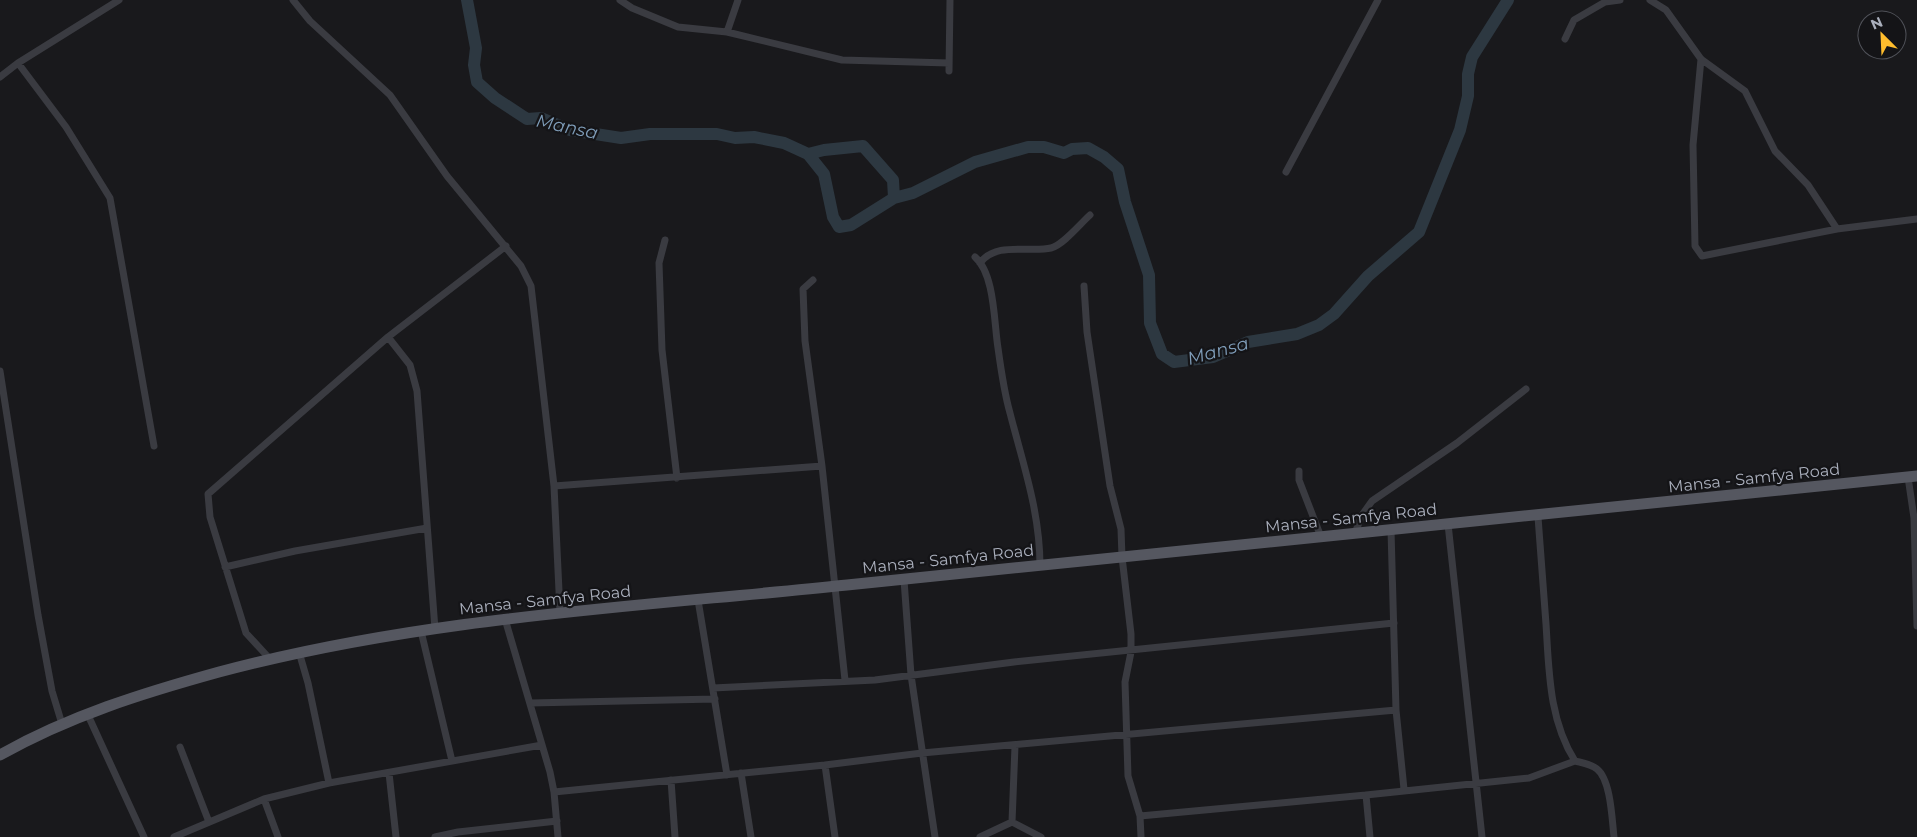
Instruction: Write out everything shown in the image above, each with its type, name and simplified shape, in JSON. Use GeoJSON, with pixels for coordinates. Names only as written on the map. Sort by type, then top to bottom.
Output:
{"type":"FeatureCollection","features":[{"type":"Feature","properties":{"kind":"main road","name":"Mansa - Samfya Road"},"geometry":{"type":"LineString","coordinates":[[0,755],[86,712],[157,690],[299,652],[420,631],[560,612],[835,587],[1321,536],[1538,517],[1913,477]]}},
{"type":"Feature","properties":{"kind":"street"},"geometry":{"type":"LineString","coordinates":[[0,77],[18,63],[119,0]]}},
{"type":"Feature","properties":{"kind":"street"},"geometry":{"type":"LineString","coordinates":[[293,0],[310,21],[390,95],[447,176],[521,266],[531,286],[535,302],[537,346],[554,486],[560,612]]}},
{"type":"Feature","properties":{"kind":"street"},"geometry":{"type":"LineString","coordinates":[[620,0],[632,8],[678,27],[727,32],[842,60],[949,67],[950,0]]}},
{"type":"Feature","properties":{"kind":"street"},"geometry":{"type":"LineString","coordinates":[[727,32],[738,0]]}},
{"type":"Feature","properties":{"kind":"street"},"geometry":{"type":"LineString","coordinates":[[1286,172],[1378,0]]}},
{"type":"Feature","properties":{"kind":"street"},"geometry":{"type":"LineString","coordinates":[[1565,39],[1574,20],[1605,2],[1620,0]]}},
{"type":"Feature","properties":{"kind":"street"},"geometry":{"type":"LineString","coordinates":[[1650,0],[1666,10],[1701,58],[1746,91],[1775,150],[1808,185],[1837,229]]}},
{"type":"Feature","properties":{"kind":"street"},"geometry":{"type":"LineString","coordinates":[[1701,58],[1693,145],[1695,246],[1698,253],[1702,256],[1837,229],[1917,219]]}},
{"type":"Feature","properties":{"kind":"street"},"geometry":{"type":"LineString","coordinates":[[18,63],[66,127],[110,198],[154,446]]}},
{"type":"Feature","properties":{"kind":"street"},"geometry":{"type":"LineString","coordinates":[[1040,566],[1040,543],[1035,504],[1010,412],[996,338],[993,300],[978,260],[1006,250],[1025,247],[1051,248],[1062,243],[1090,215]]}},
{"type":"Feature","properties":{"kind":"street"},"geometry":{"type":"LineString","coordinates":[[665,240],[659,263],[661,341],[676,478]]}},
{"type":"Feature","properties":{"kind":"street"},"geometry":{"type":"LineString","coordinates":[[270,659],[246,633],[210,518],[208,494],[388,337],[506,246]]}},
{"type":"Feature","properties":{"kind":"street"},"geometry":{"type":"LineString","coordinates":[[813,280],[807,283],[804,289],[802,311],[822,466],[845,680]]}},
{"type":"Feature","properties":{"kind":"street"},"geometry":{"type":"LineString","coordinates":[[1084,286],[1087,332],[1110,486],[1121,529],[1131,652],[1125,682],[1129,735],[1128,776],[1140,816],[1141,837]]}},
{"type":"Feature","properties":{"kind":"street"},"geometry":{"type":"LineString","coordinates":[[388,337],[404,356],[414,374],[435,629]]}},
{"type":"Feature","properties":{"kind":"street"},"geometry":{"type":"LineString","coordinates":[[0,371],[40,625],[52,691],[62,724]]}},
{"type":"Feature","properties":{"kind":"street"},"geometry":{"type":"LineString","coordinates":[[1355,533],[1362,515],[1372,501],[1457,444],[1526,389]]}},
{"type":"Feature","properties":{"kind":"street"},"geometry":{"type":"LineString","coordinates":[[554,486],[822,466]]}},
{"type":"Feature","properties":{"kind":"street"},"geometry":{"type":"LineString","coordinates":[[1299,471],[1299,480],[1321,536]]}},
{"type":"Feature","properties":{"kind":"street"},"geometry":{"type":"LineString","coordinates":[[1913,477],[1909,494],[1914,518],[1917,626]]}},
{"type":"Feature","properties":{"kind":"street"},"geometry":{"type":"LineString","coordinates":[[1538,517],[1549,679],[1554,713],[1566,746],[1575,761]]}},
{"type":"Feature","properties":{"kind":"street"},"geometry":{"type":"LineString","coordinates":[[1448,524],[1482,837]]}},
{"type":"Feature","properties":{"kind":"street"},"geometry":{"type":"LineString","coordinates":[[225,567],[295,551],[427,528]]}},
{"type":"Feature","properties":{"kind":"street"},"geometry":{"type":"LineString","coordinates":[[1391,530],[1396,710],[1404,789]]}},
{"type":"Feature","properties":{"kind":"street"},"geometry":{"type":"LineString","coordinates":[[904,580],[911,675],[935,837]]}},
{"type":"Feature","properties":{"kind":"street"},"geometry":{"type":"LineString","coordinates":[[698,600],[727,775]]}},
{"type":"Feature","properties":{"kind":"street"},"geometry":{"type":"LineString","coordinates":[[505,619],[554,792],[558,837]]}},
{"type":"Feature","properties":{"kind":"street"},"geometry":{"type":"LineString","coordinates":[[713,688],[911,675],[1014,662],[1131,652],[1394,624]]}},
{"type":"Feature","properties":{"kind":"street"},"geometry":{"type":"LineString","coordinates":[[420,631],[452,761]]}},
{"type":"Feature","properties":{"kind":"street"},"geometry":{"type":"LineString","coordinates":[[299,652],[308,683],[329,783]]}},
{"type":"Feature","properties":{"kind":"street"},"geometry":{"type":"LineString","coordinates":[[530,703],[715,699]]}},
{"type":"Feature","properties":{"kind":"street"},"geometry":{"type":"LineString","coordinates":[[554,792],[825,765],[922,753],[1396,710]]}},
{"type":"Feature","properties":{"kind":"street"},"geometry":{"type":"LineString","coordinates":[[86,712],[144,837]]}},
{"type":"Feature","properties":{"kind":"street"},"geometry":{"type":"LineString","coordinates":[[174,837],[264,799],[329,783],[542,745]]}},
{"type":"Feature","properties":{"kind":"street"},"geometry":{"type":"LineString","coordinates":[[1012,822],[1015,746]]}},
{"type":"Feature","properties":{"kind":"street"},"geometry":{"type":"LineString","coordinates":[[180,748],[209,822]]}},
{"type":"Feature","properties":{"kind":"street"},"geometry":{"type":"LineString","coordinates":[[1140,816],[1529,778],[1575,761],[1592,765],[1599,770],[1606,781],[1614,837]]}},
{"type":"Feature","properties":{"kind":"street"},"geometry":{"type":"LineString","coordinates":[[825,765],[835,837]]}},
{"type":"Feature","properties":{"kind":"street"},"geometry":{"type":"LineString","coordinates":[[389,773],[396,837]]}},
{"type":"Feature","properties":{"kind":"street"},"geometry":{"type":"LineString","coordinates":[[742,773],[751,837]]}},
{"type":"Feature","properties":{"kind":"street"},"geometry":{"type":"LineString","coordinates":[[670,780],[675,837]]}},
{"type":"Feature","properties":{"kind":"street"},"geometry":{"type":"LineString","coordinates":[[1366,795],[1370,837]]}},
{"type":"Feature","properties":{"kind":"street"},"geometry":{"type":"LineString","coordinates":[[264,799],[278,837]]}},
{"type":"Feature","properties":{"kind":"street"},"geometry":{"type":"LineString","coordinates":[[435,837],[557,821]]}},
{"type":"Feature","properties":{"kind":"street"},"geometry":{"type":"LineString","coordinates":[[980,837],[1012,822]]}},
{"type":"Feature","properties":{"kind":"street"},"geometry":{"type":"LineString","coordinates":[[1012,822],[1041,837]]}},
{"type":"Feature","properties":{"kind":"waterway","name":"Mansa"},"geometry":{"type":"LineString","coordinates":[[467,0],[476,48],[474,65],[477,82],[495,98],[527,119],[541,118],[570,130],[621,138],[650,134],[717,134],[735,138],[754,137],[784,143],[808,154],[824,174],[833,217],[839,227],[851,225],[894,198],[913,193],[975,162],[1028,147],[1044,147],[1064,153],[1072,149],[1088,148],[1104,157],[1118,169],[1125,202],[1149,275],[1150,323],[1162,354],[1174,362],[1213,357],[1248,342],[1297,334],[1319,325],[1334,314],[1368,276],[1419,232],[1460,130],[1468,96],[1468,74],[1472,57],[1508,0]]}},
{"type":"Feature","properties":{"kind":"waterway","name":"Mansa"},"geometry":{"type":"LineString","coordinates":[[808,154],[824,150],[863,146],[893,180],[894,198]]}}]}
